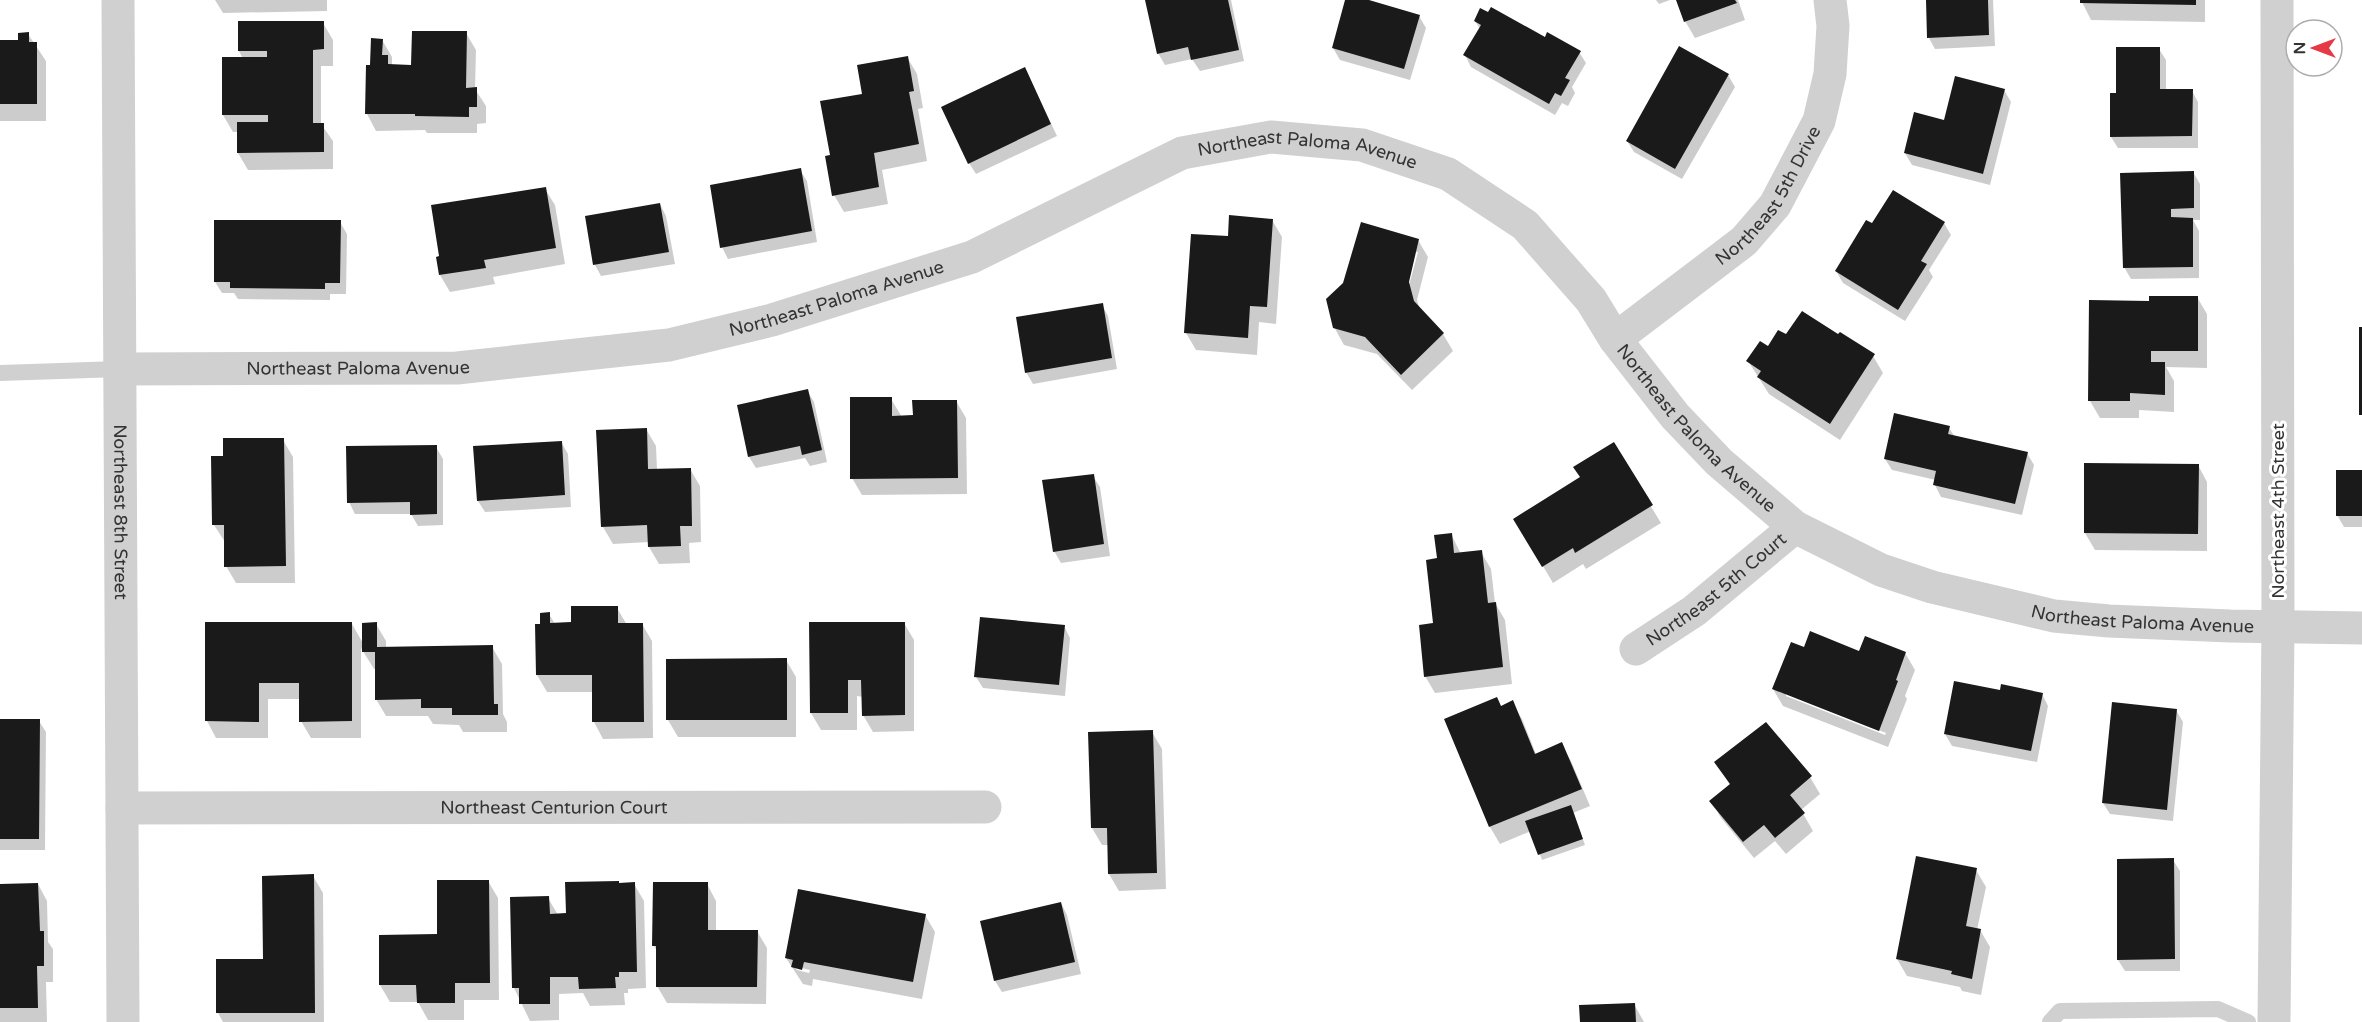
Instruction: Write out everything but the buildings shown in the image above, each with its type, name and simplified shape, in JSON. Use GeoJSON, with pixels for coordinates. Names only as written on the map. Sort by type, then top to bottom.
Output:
{"type":"FeatureCollection","features":[{"type":"Feature","properties":{"kind":"street","name":"Northeast 8th Street"},"geometry":{"type":"LineString","coordinates":[[118,0],[123,1022]]}},
{"type":"Feature","properties":{"kind":"street","name":"Northeast 5th Drive"},"geometry":{"type":"LineString","coordinates":[[1615,339],[1744,241],[1775,205],[1819,121],[1830,74],[1833,26],[1830,0]]}},
{"type":"Feature","properties":{"kind":"street","name":"Northeast 4th Street"},"geometry":{"type":"LineString","coordinates":[[2274,1022],[2278,627],[2277,0]]}},
{"type":"Feature","properties":{"kind":"street","name":"Northeast Paloma Avenue"},"geometry":{"type":"LineString","coordinates":[[120,369],[457,368],[669,345],[772,320],[972,257],[1182,153],[1271,137],[1362,145],[1448,174],[1525,225],[1591,300],[1615,339],[1676,416],[1712,455],[1795,527],[1881,570],[1932,587],[2055,616],[2109,621],[2362,628]]}},
{"type":"Feature","properties":{"kind":"street","name":"Northeast 5th Court"},"geometry":{"type":"LineString","coordinates":[[1636,649],[1694,611],[1795,527]]}},
{"type":"Feature","properties":{"kind":"street","name":"Northeast Centurion Court"},"geometry":{"type":"LineString","coordinates":[[122,808],[985,807]]}},
{"type":"Feature","properties":{"kind":"lane"},"geometry":{"type":"LineString","coordinates":[[0,373],[120,369]]}},
{"type":"Feature","properties":{"kind":"lane"},"geometry":{"type":"LineString","coordinates":[[2050,1022],[2060,1011],[2218,1009],[2243,1022],[2248,1022]]}}]}
